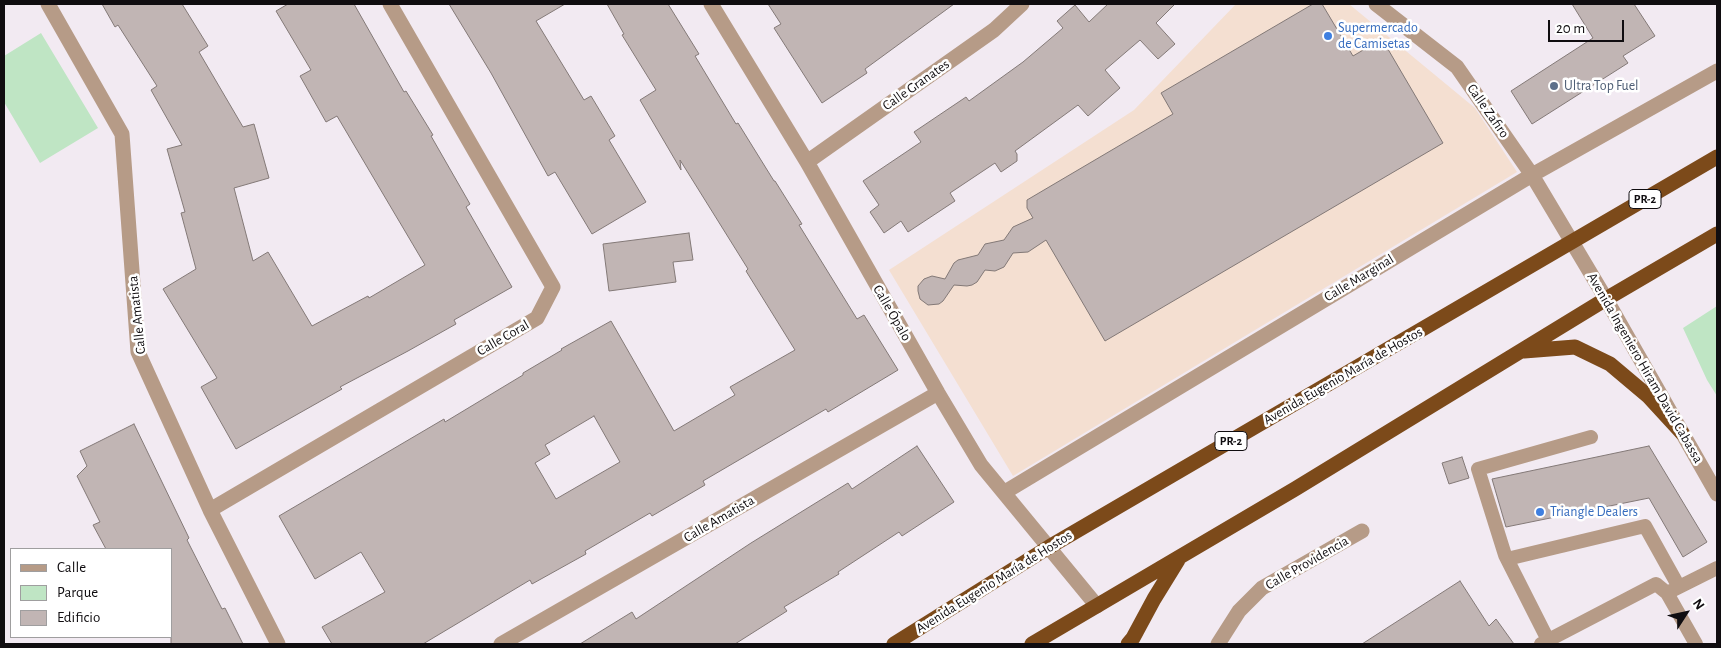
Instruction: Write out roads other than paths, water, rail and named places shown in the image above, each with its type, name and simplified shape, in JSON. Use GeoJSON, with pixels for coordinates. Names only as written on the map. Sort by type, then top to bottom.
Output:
{"type":"FeatureCollection","features":[{"type":"Feature","properties":{"kind":"highway","name":"Avenida Eugenio María de Hostos"},"geometry":{"type":"LineString","coordinates":[[894,644],[1049,547],[1717,157]]}},
{"type":"Feature","properties":{"kind":"highway"},"geometry":{"type":"LineString","coordinates":[[1032,644],[1180,558],[1606,299],[1717,234]]}},
{"type":"Feature","properties":{"kind":"highway"},"geometry":{"type":"LineString","coordinates":[[1520,351],[1575,347],[1610,364],[1648,396],[1682,432]]}},
{"type":"Feature","properties":{"kind":"highway"},"geometry":{"type":"LineString","coordinates":[[1128,644],[1180,558]]}},
{"type":"Feature","properties":{"kind":"street","name":"Calle Amatista"},"geometry":{"type":"LineString","coordinates":[[48,4],[122,134],[138,352],[210,510],[278,644]]}},
{"type":"Feature","properties":{"kind":"street","name":"Calle Coral"},"geometry":{"type":"LineString","coordinates":[[210,510],[537,318],[553,287],[390,4]]}},
{"type":"Feature","properties":{"kind":"street","name":"Calle Ópalo"},"geometry":{"type":"LineString","coordinates":[[711,4],[807,162],[981,465],[1097,606]]}},
{"type":"Feature","properties":{"kind":"street","name":"Calle Granates"},"geometry":{"type":"LineString","coordinates":[[807,162],[994,30],[1022,4]]}},
{"type":"Feature","properties":{"kind":"street","name":"Calle Zafiro"},"geometry":{"type":"LineString","coordinates":[[1376,4],[1457,67],[1532,175],[1572,242]]}},
{"type":"Feature","properties":{"kind":"street","name":"Calle Marginal"},"geometry":{"type":"LineString","coordinates":[[1005,492],[1532,175],[1717,72]]}},
{"type":"Feature","properties":{"kind":"street","name":"Avenida Ingeniero Hiram David Cabassa"},"geometry":{"type":"LineString","coordinates":[[1572,242],[1717,494]]}},
{"type":"Feature","properties":{"kind":"street","name":"Calle Amatista"},"geometry":{"type":"LineString","coordinates":[[501,644],[938,393]]}},
{"type":"Feature","properties":{"kind":"street","name":"Calle Providencia"},"geometry":{"type":"LineString","coordinates":[[1218,644],[1239,611],[1262,588],[1362,531]]}},
{"type":"Feature","properties":{"kind":"lane"},"geometry":{"type":"LineString","coordinates":[[1591,437],[1478,469],[1507,559],[1545,642],[1656,584],[1673,590],[1717,568]]}},
{"type":"Feature","properties":{"kind":"lane"},"geometry":{"type":"LineString","coordinates":[[1507,559],[1645,526],[1696,644]]}},
{"type":"Feature","properties":{"kind":"place","name":"Supermercado de Camisetas"},"geometry":{"type":"Point","coordinates":[1328,36]}},
{"type":"Feature","properties":{"kind":"place","name":"Ultra Top Fuel"},"geometry":{"type":"Point","coordinates":[1554,86]}},
{"type":"Feature","properties":{"kind":"place","name":"Triangle Dealers"},"geometry":{"type":"Point","coordinates":[1540,512]}}]}
